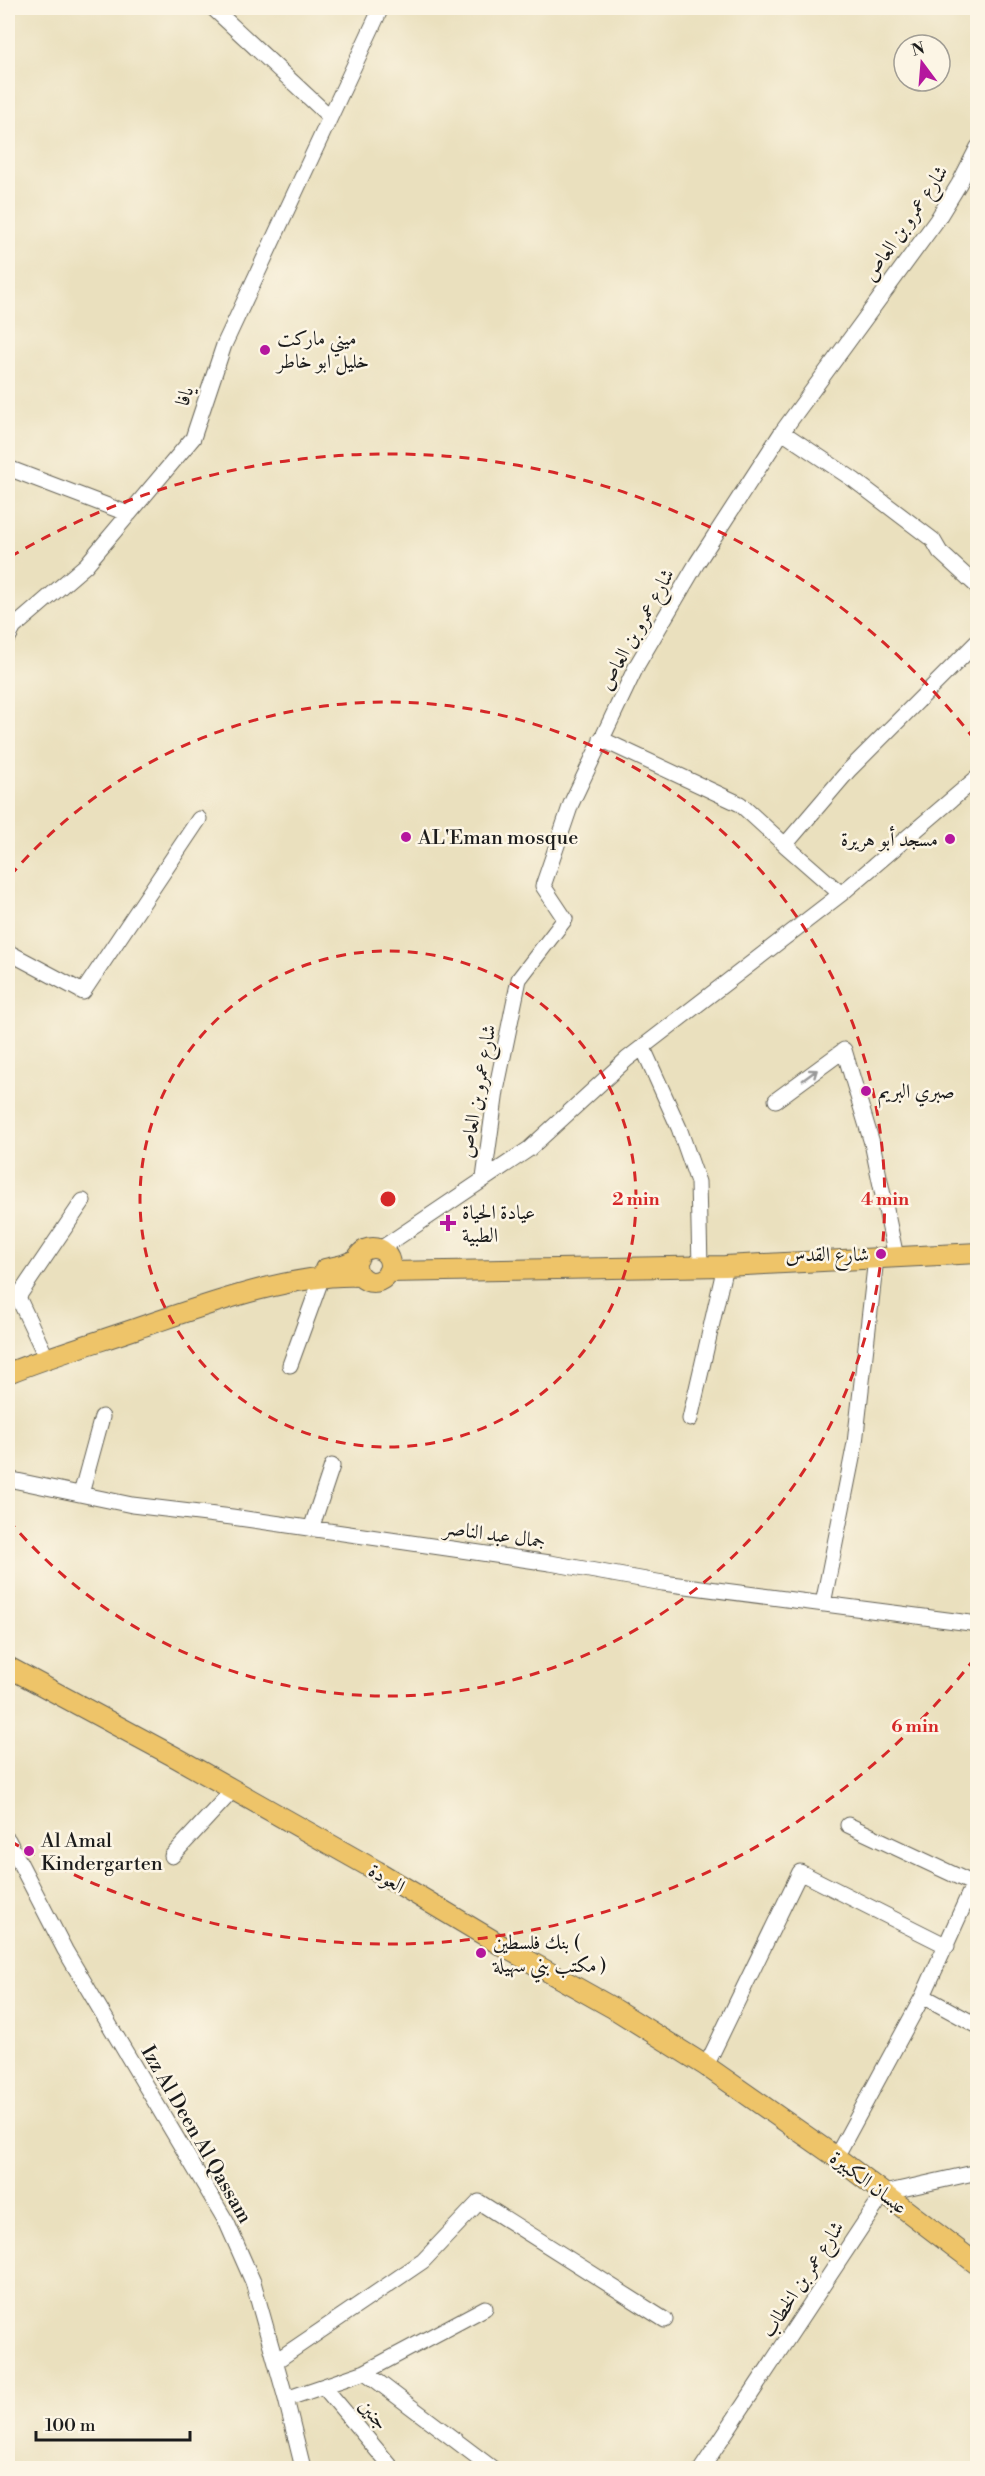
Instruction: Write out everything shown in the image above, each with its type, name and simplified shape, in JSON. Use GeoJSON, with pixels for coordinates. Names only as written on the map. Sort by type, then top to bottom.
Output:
{"type":"FeatureCollection","features":[{"type":"Feature","properties":{"kind":"main road"},"geometry":{"type":"LineString","coordinates":[[8,1374],[87,1335],[191,1302],[293,1274],[343,1265],[359,1268],[373,1282],[383,1278],[388,1272],[388,1259],[379,1250],[366,1250],[359,1268]]}},
{"type":"Feature","properties":{"kind":"main road"},"geometry":{"type":"LineString","coordinates":[[388,1272],[700,1267],[837,1262],[978,1253]]}},
{"type":"Feature","properties":{"kind":"main road"},"geometry":{"type":"LineString","coordinates":[[45,1357],[186,1312],[264,1290],[359,1268]]}},
{"type":"Feature","properties":{"kind":"main road","name":"العودة"},"geometry":{"type":"LineString","coordinates":[[8,1667],[232,1790],[613,2008],[706,2066],[758,2102]]}},
{"type":"Feature","properties":{"kind":"main road","name":"عبسان الكبيرة"},"geometry":{"type":"LineString","coordinates":[[758,2102],[836,2157],[978,2265]]}},
{"type":"Feature","properties":{"kind":"street"},"geometry":{"type":"LineString","coordinates":[[213,8],[330,117]]}},
{"type":"Feature","properties":{"kind":"street","name":"يافا"},"geometry":{"type":"LineString","coordinates":[[8,638],[14,627],[86,565],[193,438],[224,345],[381,8]]}},
{"type":"Feature","properties":{"kind":"street","name":"شارع عمرو بن العاص"},"geometry":{"type":"LineString","coordinates":[[484,1178],[495,1091],[519,979],[565,919],[543,886],[571,804],[601,739],[637,664],[697,563],[782,432],[937,220],[978,147]]}},
{"type":"Feature","properties":{"kind":"street"},"geometry":{"type":"LineString","coordinates":[[782,432],[854,480],[933,540],[940,552],[978,586]]}},
{"type":"Feature","properties":{"kind":"street"},"geometry":{"type":"LineString","coordinates":[[8,468],[129,514]]}},
{"type":"Feature","properties":{"kind":"street"},"geometry":{"type":"LineString","coordinates":[[784,845],[849,770],[978,641]]}},
{"type":"Feature","properties":{"kind":"street"},"geometry":{"type":"LineString","coordinates":[[601,739],[740,804],[841,894]]}},
{"type":"Feature","properties":{"kind":"street"},"geometry":{"type":"LineString","coordinates":[[379,1250],[529,1149],[627,1059],[841,894],[978,777]]}},
{"type":"Feature","properties":{"kind":"street"},"geometry":{"type":"LineString","coordinates":[[8,952],[83,992],[199,819]]}},
{"type":"Feature","properties":{"kind":"street"},"geometry":{"type":"LineString","coordinates":[[643,1048],[679,1128],[698,1182],[700,1267]]}},
{"type":"Feature","properties":{"kind":"street"},"geometry":{"type":"LineString","coordinates":[[776,1100],[844,1050],[872,1143],[896,1257]]}},
{"type":"Feature","properties":{"kind":"street"},"geometry":{"type":"LineString","coordinates":[[45,1357],[13,1293],[83,1201]]}},
{"type":"Feature","properties":{"kind":"street"},"geometry":{"type":"LineString","coordinates":[[823,1605],[855,1443],[876,1258]]}},
{"type":"Feature","properties":{"kind":"street"},"geometry":{"type":"LineString","coordinates":[[690,1419],[725,1266]]}},
{"type":"Feature","properties":{"kind":"street"},"geometry":{"type":"LineString","coordinates":[[290,1365],[322,1278]]}},
{"type":"Feature","properties":{"kind":"street"},"geometry":{"type":"LineString","coordinates":[[81,1494],[102,1417]]}},
{"type":"Feature","properties":{"kind":"street"},"geometry":{"type":"LineString","coordinates":[[310,1529],[332,1466]]}},
{"type":"Feature","properties":{"kind":"street","name":"جمال عبد الناصر"},"geometry":{"type":"LineString","coordinates":[[8,1479],[132,1505],[550,1563],[663,1583],[978,1624]]}},
{"type":"Feature","properties":{"kind":"street"},"geometry":{"type":"LineString","coordinates":[[172,1856],[232,1790]]}},
{"type":"Feature","properties":{"kind":"street"},"geometry":{"type":"LineString","coordinates":[[836,2157],[923,1995],[976,1881],[848,1825]]}},
{"type":"Feature","properties":{"kind":"street","name":"Izz Al Deen Al Qassam"},"geometry":{"type":"LineString","coordinates":[[8,1840],[65,1950],[227,2223],[253,2282],[276,2361],[303,2469]]}},
{"type":"Feature","properties":{"kind":"street"},"geometry":{"type":"LineString","coordinates":[[706,2066],[800,1872],[947,1946]]}},
{"type":"Feature","properties":{"kind":"street"},"geometry":{"type":"LineString","coordinates":[[923,1995],[978,2026]]}},
{"type":"Feature","properties":{"kind":"street"},"geometry":{"type":"LineString","coordinates":[[884,2193],[978,2172]]}},
{"type":"Feature","properties":{"kind":"street","name":"شارع عمر بن الخطاب"},"geometry":{"type":"LineString","coordinates":[[702,2469],[884,2193]]}},
{"type":"Feature","properties":{"kind":"street"},"geometry":{"type":"LineString","coordinates":[[276,2361],[423,2261],[479,2202],[665,2320]]}},
{"type":"Feature","properties":{"kind":"street"},"geometry":{"type":"LineString","coordinates":[[286,2399],[365,2372],[485,2308]]}},
{"type":"Feature","properties":{"kind":"street"},"geometry":{"type":"LineString","coordinates":[[365,2372],[492,2469]]}},
{"type":"Feature","properties":{"kind":"street","name":"جنين"},"geometry":{"type":"LineString","coordinates":[[324,2387],[392,2469]]}},
{"type":"Feature","properties":{"kind":"place","name":"ميني ماركت خليل ابو خاطر"},"geometry":{"type":"Point","coordinates":[265,350]}},
{"type":"Feature","properties":{"kind":"place","name":"AL'Eman mosque"},"geometry":{"type":"Point","coordinates":[406,837]}},
{"type":"Feature","properties":{"kind":"place","name":"مسجد أبو هريرة"},"geometry":{"type":"Point","coordinates":[950,839]}},
{"type":"Feature","properties":{"kind":"place","name":"صبري البريم"},"geometry":{"type":"Point","coordinates":[866,1091]}},
{"type":"Feature","properties":{"kind":"place","name":"عيادة الحياة الطبية"},"geometry":{"type":"Point","coordinates":[448,1223]}},
{"type":"Feature","properties":{"kind":"place","name":"شارع القدس"},"geometry":{"type":"Point","coordinates":[881,1254]}},
{"type":"Feature","properties":{"kind":"place","name":"Al Amal Kindergarten"},"geometry":{"type":"Point","coordinates":[29,1851]}},
{"type":"Feature","properties":{"kind":"place","name":"بنك فلسطين ( مكتب بني سهيلة )"},"geometry":{"type":"Point","coordinates":[481,1953]}}]}
